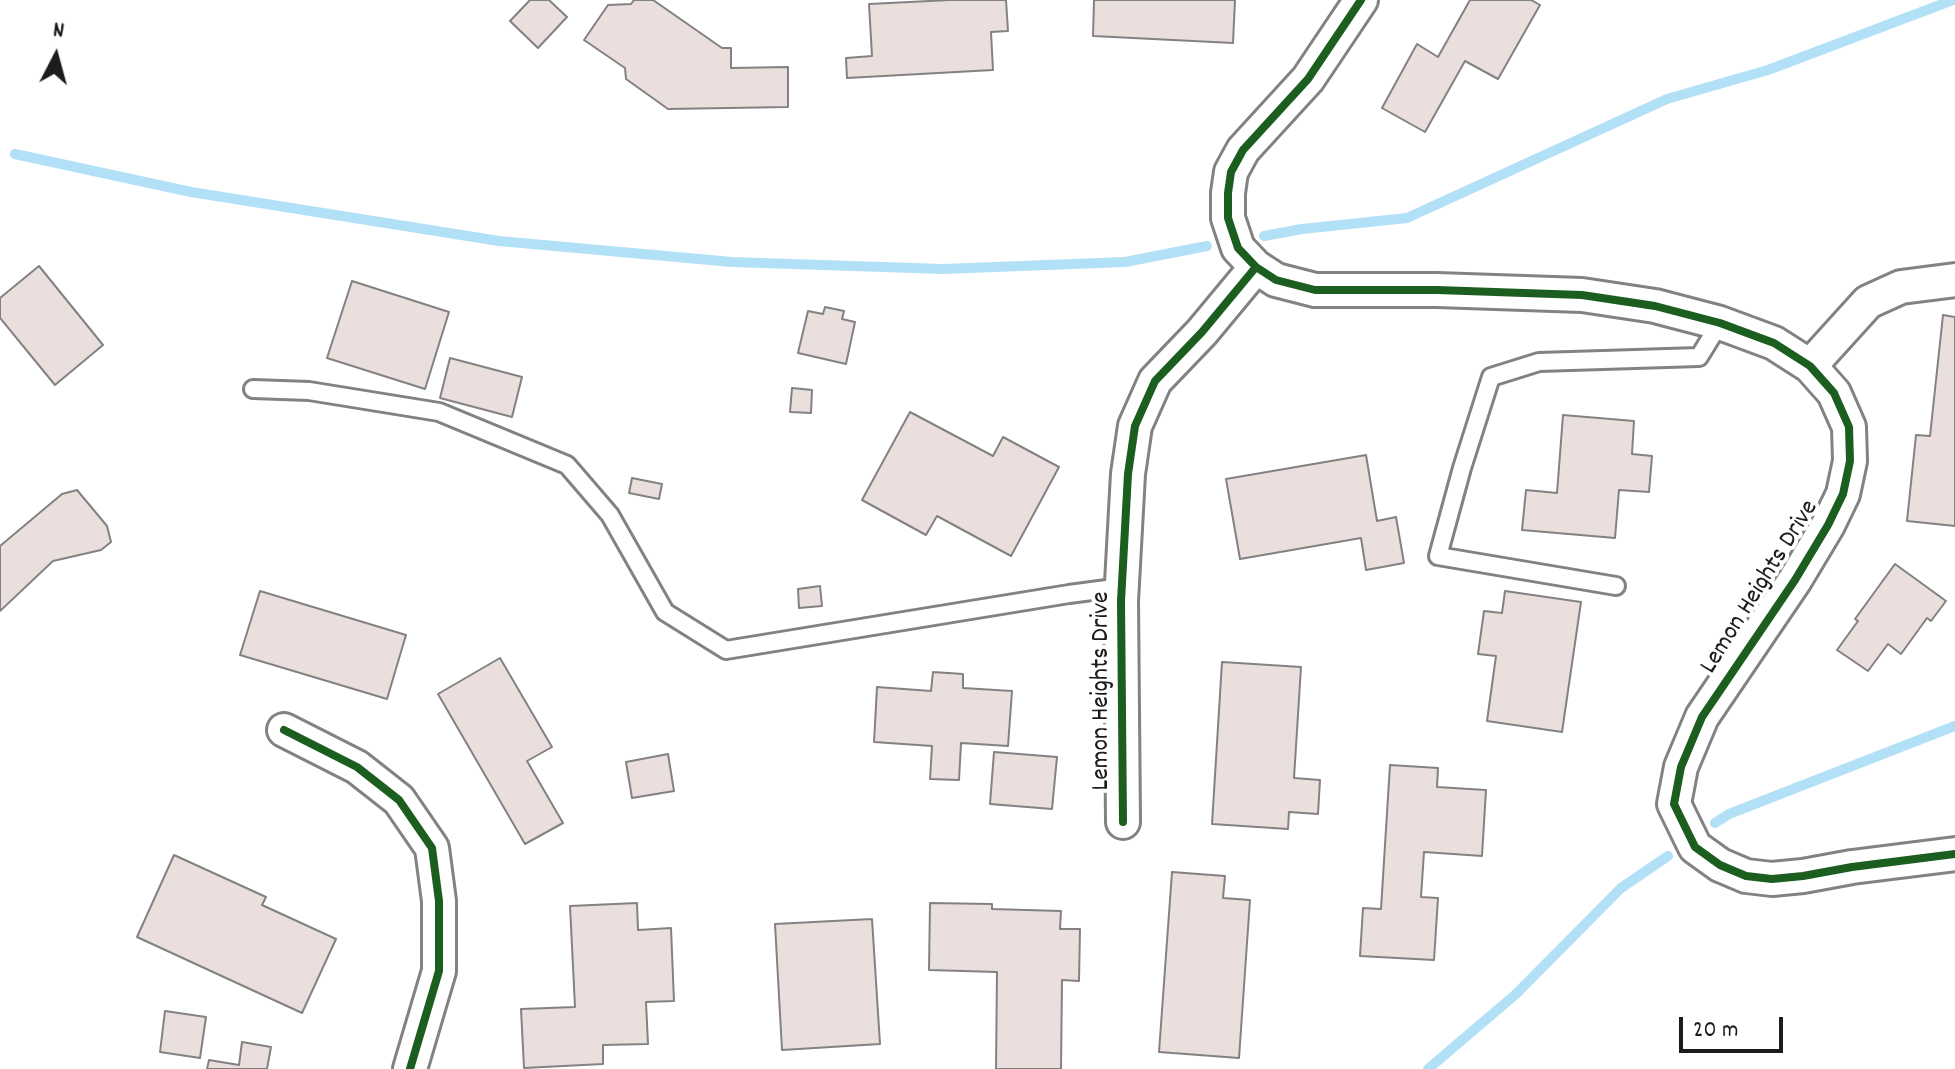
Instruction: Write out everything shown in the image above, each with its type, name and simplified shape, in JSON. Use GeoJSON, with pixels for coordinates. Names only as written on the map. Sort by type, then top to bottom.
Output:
{"type":"FeatureCollection","features":[{"type":"Feature","properties":{"kind":"street","name":"Lemon Heights Drive"},"geometry":{"type":"LineString","coordinates":[[1361,0],[1308,79],[1243,150],[1231,172],[1228,218],[1238,248],[1256,267],[1276,280],[1315,290],[1582,295],[1655,306],[1720,323],[1774,343],[1810,366],[1834,393],[1849,427],[1850,461],[1843,494],[1795,580],[1702,717],[1681,767],[1674,804],[1695,847],[1720,865],[1746,876],[1772,879],[1803,876],[1955,854]]}},
{"type":"Feature","properties":{"kind":"street","name":"Lemon Heights Drive"},"geometry":{"type":"LineString","coordinates":[[1123,822],[1122,587],[1128,474],[1135,426],[1155,381],[1202,332],[1256,267]]}},
{"type":"Feature","properties":{"kind":"street"},"geometry":{"type":"LineString","coordinates":[[1810,366],[1868,302],[1901,287],[1955,280]]}},
{"type":"Feature","properties":{"kind":"street"},"geometry":{"type":"LineString","coordinates":[[284,730],[357,767],[399,800],[432,848],[439,901],[439,971],[410,1069]]}},
{"type":"Feature","properties":{"kind":"lane"},"geometry":{"type":"LineString","coordinates":[[1616,586],[1438,556],[1491,377],[1539,362],[1699,357],[1720,323]]}},
{"type":"Feature","properties":{"kind":"lane"},"geometry":{"type":"LineString","coordinates":[[253,389],[309,391],[439,412],[567,465],[610,515],[665,612],[726,650],[1122,587]]}},
{"type":"Feature","properties":{"kind":"building"},"geometry":{"type":"Polygon","coordinates":[[[530,0],[549,0],[567,17],[538,48],[510,21],[530,0]]]}},
{"type":"Feature","properties":{"kind":"building"},"geometry":{"type":"Polygon","coordinates":[[[634,0],[653,0],[722,48],[731,48],[731,68],[788,67],[788,107],[668,109],[626,79],[625,68],[584,40],[608,5],[631,4],[634,0]]]}},
{"type":"Feature","properties":{"kind":"building"},"geometry":{"type":"Polygon","coordinates":[[[1006,0],[1008,31],[991,32],[993,70],[847,78],[846,58],[872,56],[869,4],[1006,0]]]}},
{"type":"Feature","properties":{"kind":"building"},"geometry":{"type":"Polygon","coordinates":[[[1094,0],[1235,0],[1233,43],[1093,36],[1094,0]]]}},
{"type":"Feature","properties":{"kind":"building"},"geometry":{"type":"Polygon","coordinates":[[[1470,0],[1531,0],[1540,5],[1498,79],[1465,61],[1425,132],[1382,108],[1417,44],[1438,57],[1470,0]]]}},
{"type":"Feature","properties":{"kind":"building"},"geometry":{"type":"Polygon","coordinates":[[[39,266],[103,345],[55,385],[0,318],[0,298],[39,266]]]}},
{"type":"Feature","properties":{"kind":"building"},"geometry":{"type":"Polygon","coordinates":[[[352,281],[449,312],[425,389],[327,358],[352,281]]]}},
{"type":"Feature","properties":{"kind":"building"},"geometry":{"type":"Polygon","coordinates":[[[825,307],[844,311],[842,319],[855,322],[846,364],[798,353],[808,311],[823,314],[825,307]]]}},
{"type":"Feature","properties":{"kind":"building"},"geometry":{"type":"Polygon","coordinates":[[[1943,315],[1955,317],[1955,526],[1907,521],[1916,435],[1930,436],[1943,315]]]}},
{"type":"Feature","properties":{"kind":"building"},"geometry":{"type":"Polygon","coordinates":[[[450,358],[522,377],[512,417],[440,398],[450,358]]]}},
{"type":"Feature","properties":{"kind":"building"},"geometry":{"type":"Polygon","coordinates":[[[792,388],[812,390],[811,413],[790,412],[792,388]]]}},
{"type":"Feature","properties":{"kind":"building"},"geometry":{"type":"Polygon","coordinates":[[[910,412],[993,456],[1003,437],[1059,467],[1011,556],[937,516],[926,535],[862,500],[910,412]]]}},
{"type":"Feature","properties":{"kind":"building"},"geometry":{"type":"Polygon","coordinates":[[[1563,415],[1634,421],[1632,454],[1652,456],[1649,492],[1619,490],[1615,538],[1522,530],[1526,490],[1557,493],[1563,415]]]}},
{"type":"Feature","properties":{"kind":"building"},"geometry":{"type":"Polygon","coordinates":[[[1366,455],[1377,521],[1396,517],[1404,563],[1366,570],[1361,538],[1240,559],[1226,479],[1366,455]]]}},
{"type":"Feature","properties":{"kind":"building"},"geometry":{"type":"Polygon","coordinates":[[[632,478],[662,484],[659,499],[629,493],[632,478]]]}},
{"type":"Feature","properties":{"kind":"building"},"geometry":{"type":"Polygon","coordinates":[[[77,490],[107,526],[111,542],[101,550],[53,561],[0,611],[0,546],[62,494],[77,490]]]}},
{"type":"Feature","properties":{"kind":"building"},"geometry":{"type":"Polygon","coordinates":[[[1895,564],[1946,601],[1931,621],[1927,618],[1901,654],[1888,644],[1868,671],[1837,650],[1858,621],[1855,619],[1895,564]]]}},
{"type":"Feature","properties":{"kind":"building"},"geometry":{"type":"Polygon","coordinates":[[[820,586],[822,606],[799,608],[798,589],[820,586]]]}},
{"type":"Feature","properties":{"kind":"building"},"geometry":{"type":"Polygon","coordinates":[[[260,591],[406,635],[387,699],[240,655],[260,591]]]}},
{"type":"Feature","properties":{"kind":"building"},"geometry":{"type":"Polygon","coordinates":[[[1505,591],[1581,602],[1562,732],[1487,721],[1496,656],[1478,654],[1484,611],[1502,613],[1505,591]]]}},
{"type":"Feature","properties":{"kind":"building"},"geometry":{"type":"Polygon","coordinates":[[[500,658],[552,747],[527,761],[563,823],[525,844],[438,694],[500,658]]]}},
{"type":"Feature","properties":{"kind":"building"},"geometry":{"type":"Polygon","coordinates":[[[1222,662],[1301,667],[1294,778],[1320,780],[1318,814],[1289,812],[1288,829],[1212,824],[1222,662]]]}},
{"type":"Feature","properties":{"kind":"building"},"geometry":{"type":"Polygon","coordinates":[[[933,672],[963,674],[963,688],[1012,691],[1008,746],[961,743],[959,780],[930,779],[932,746],[874,742],[877,687],[931,691],[933,672]]]}},
{"type":"Feature","properties":{"kind":"building"},"geometry":{"type":"Polygon","coordinates":[[[994,752],[1057,757],[1052,809],[990,804],[994,752]]]}},
{"type":"Feature","properties":{"kind":"building"},"geometry":{"type":"Polygon","coordinates":[[[668,754],[674,791],[632,798],[626,762],[668,754]]]}},
{"type":"Feature","properties":{"kind":"building"},"geometry":{"type":"Polygon","coordinates":[[[1390,765],[1438,768],[1437,787],[1486,790],[1482,856],[1424,852],[1421,897],[1438,898],[1434,960],[1360,956],[1363,908],[1381,909],[1390,765]]]}},
{"type":"Feature","properties":{"kind":"building"},"geometry":{"type":"Polygon","coordinates":[[[174,855],[266,897],[262,905],[336,939],[302,1013],[137,937],[174,855]]]}},
{"type":"Feature","properties":{"kind":"building"},"geometry":{"type":"Polygon","coordinates":[[[1172,872],[1225,876],[1223,898],[1250,900],[1239,1058],[1159,1052],[1172,872]]]}},
{"type":"Feature","properties":{"kind":"building"},"geometry":{"type":"Polygon","coordinates":[[[637,903],[638,930],[671,928],[674,1001],[646,1002],[648,1044],[603,1045],[603,1064],[524,1068],[521,1009],[575,1007],[570,906],[637,903]]]}},
{"type":"Feature","properties":{"kind":"building"},"geometry":{"type":"Polygon","coordinates":[[[930,903],[992,904],[992,909],[1061,911],[1060,929],[1080,929],[1079,981],[1062,980],[1061,1069],[996,1069],[997,972],[929,970],[930,903]]]}},
{"type":"Feature","properties":{"kind":"building"},"geometry":{"type":"Polygon","coordinates":[[[872,919],[880,1044],[782,1050],[775,924],[872,919]]]}},
{"type":"Feature","properties":{"kind":"building"},"geometry":{"type":"Polygon","coordinates":[[[165,1011],[206,1017],[200,1058],[160,1052],[165,1011]]]}},
{"type":"Feature","properties":{"kind":"building"},"geometry":{"type":"Polygon","coordinates":[[[242,1042],[271,1047],[267,1069],[207,1069],[209,1060],[239,1065],[242,1042]]]}},
{"type":"Feature","properties":{"kind":"waterway"},"geometry":{"type":"LineString","coordinates":[[1264,236],[1407,218],[1667,99],[1768,70],[1953,0]]}},
{"type":"Feature","properties":{"kind":"waterway"},"geometry":{"type":"LineString","coordinates":[[15,154],[191,192],[499,241],[732,262],[943,269],[1125,262],[1207,246]]}},
{"type":"Feature","properties":{"kind":"waterway"},"geometry":{"type":"LineString","coordinates":[[1715,823],[1729,814],[1955,726]]}},
{"type":"Feature","properties":{"kind":"waterway"},"geometry":{"type":"LineString","coordinates":[[1428,1069],[1516,994],[1621,888],[1668,856]]}},
{"type":"Feature","properties":{"kind":"cycle path"},"geometry":{"type":"LineString","coordinates":[[1361,0],[1308,79],[1243,150],[1231,172],[1228,218],[1238,248],[1256,267],[1276,280],[1315,290],[1582,295],[1655,306],[1720,323],[1774,343],[1810,366],[1834,393],[1849,427],[1850,461],[1843,494],[1795,580],[1702,717],[1681,767],[1674,804],[1695,847],[1720,865],[1746,876],[1772,879],[1803,876],[1955,854]]}},
{"type":"Feature","properties":{"kind":"cycle path"},"geometry":{"type":"LineString","coordinates":[[1123,822],[1121,601],[1128,474],[1135,426],[1155,381],[1202,332],[1256,267]]}},
{"type":"Feature","properties":{"kind":"cycle path"},"geometry":{"type":"LineString","coordinates":[[284,730],[357,767],[399,800],[432,848],[439,901],[439,971],[410,1069]]}}]}
